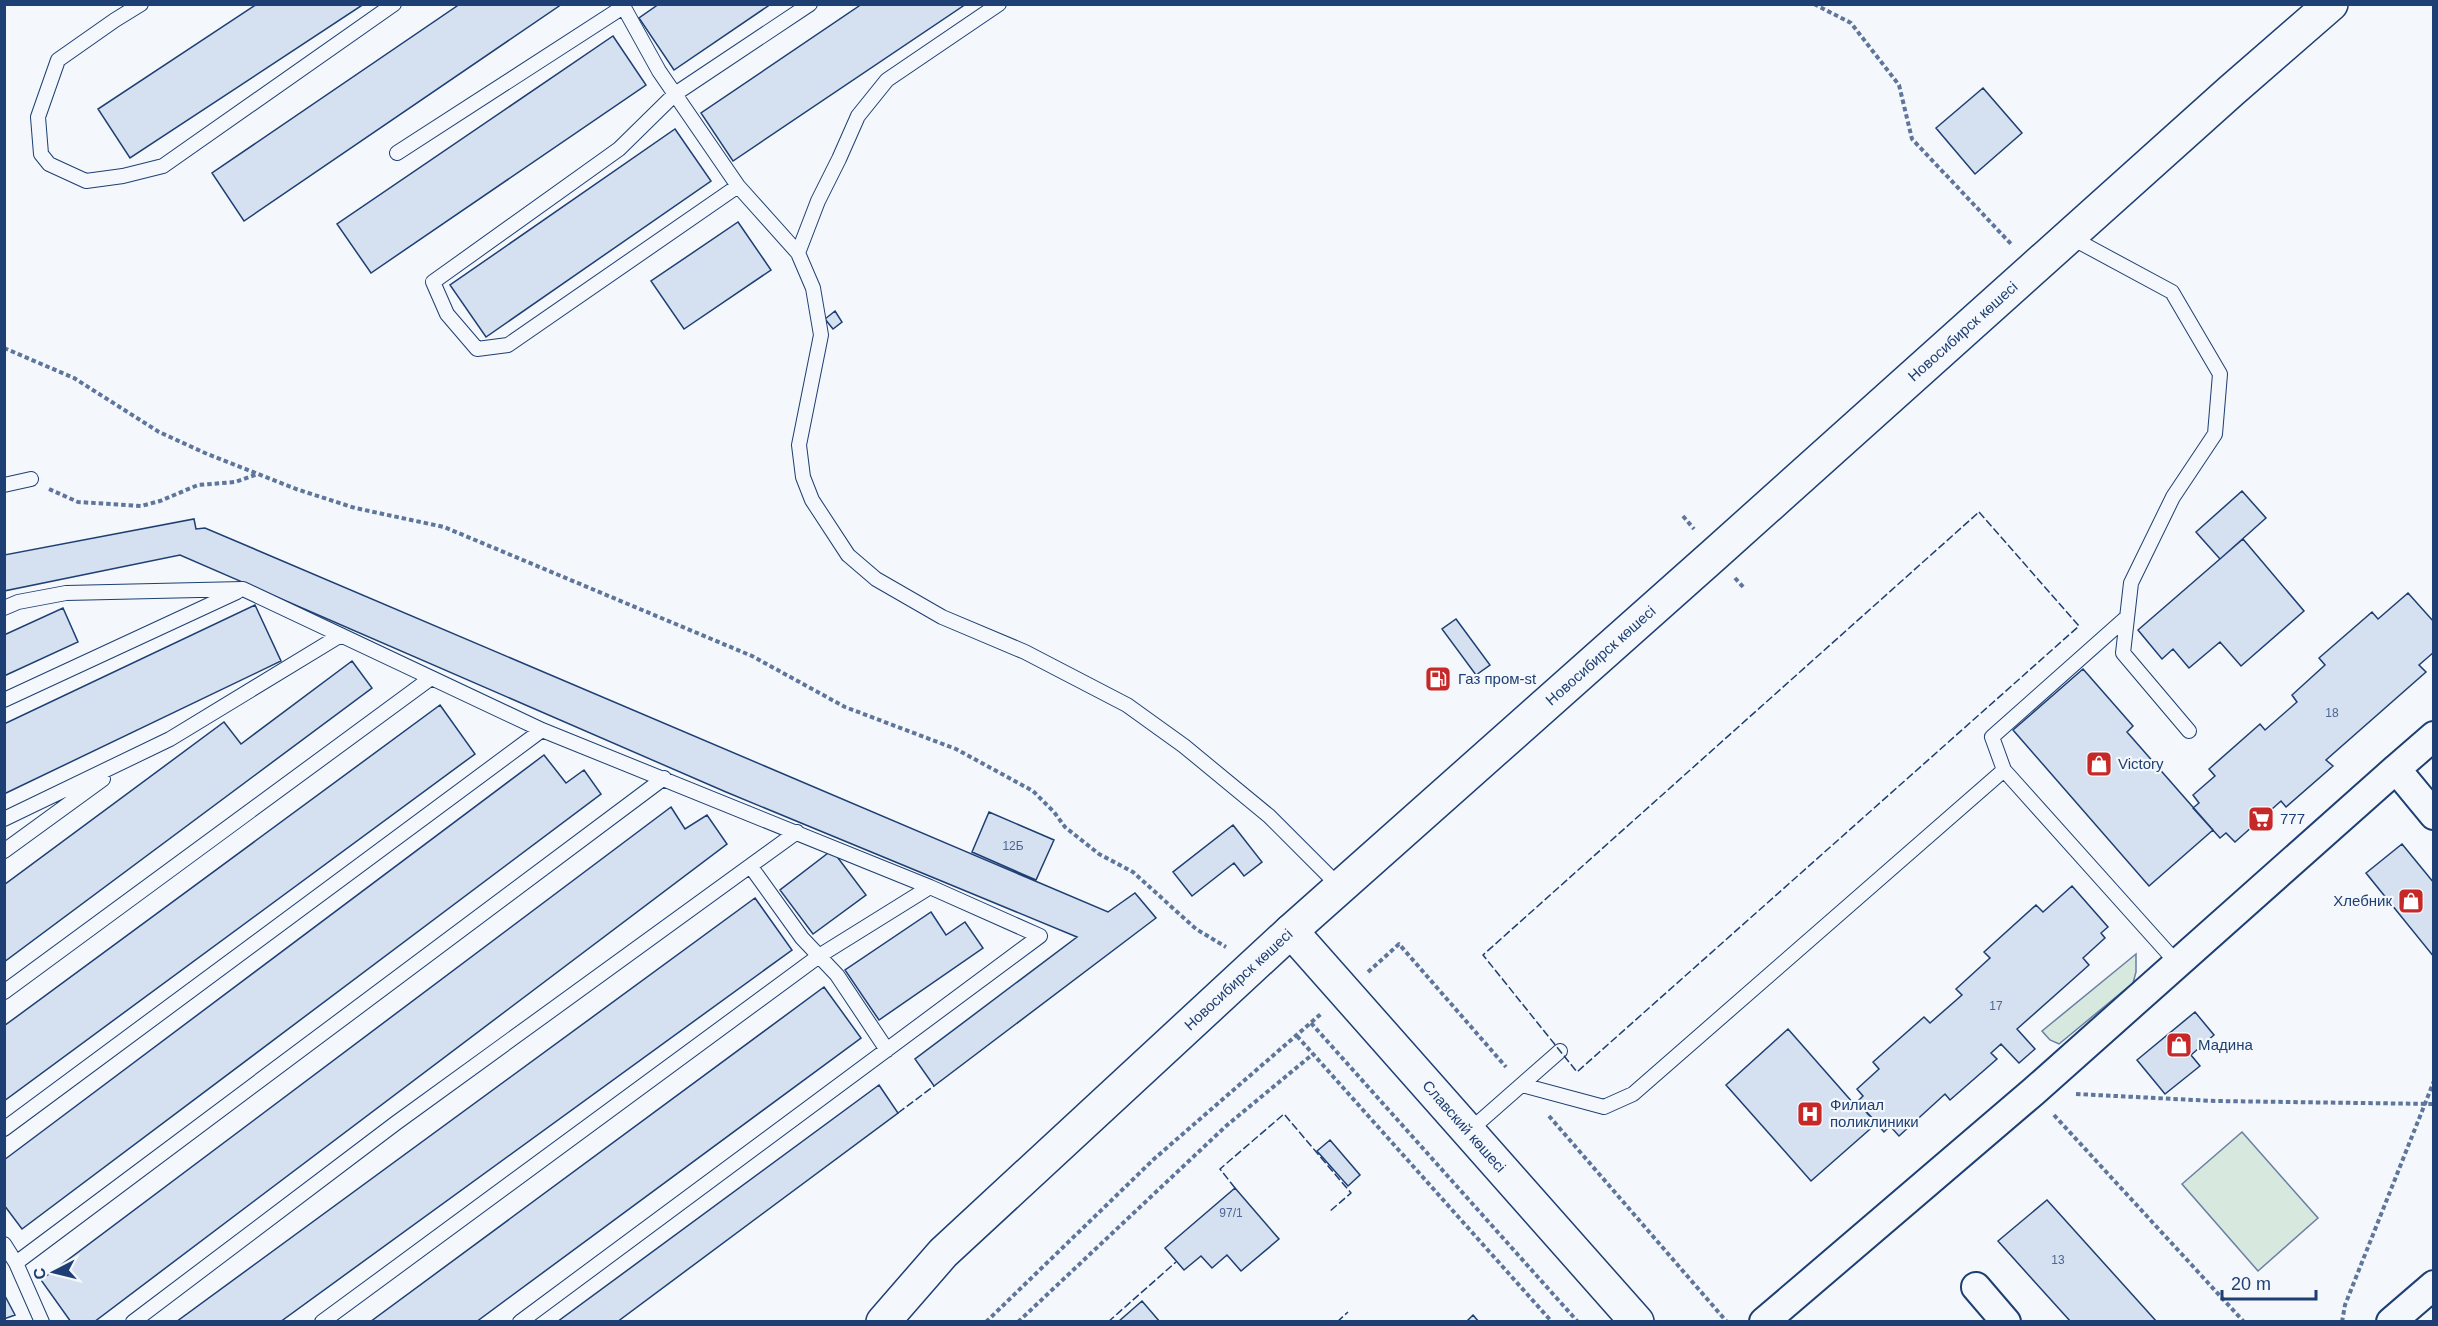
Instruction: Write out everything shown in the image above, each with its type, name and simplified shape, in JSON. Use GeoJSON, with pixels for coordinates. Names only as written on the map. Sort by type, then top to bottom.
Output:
{"type":"FeatureCollection","features":[{"type":"Feature","properties":{"kind":"main road","name":"Новосибирск көшесі"},"geometry":{"type":"LineString","coordinates":[[883,1322],[943,1253],[1291,931],[2068,236],[2331,4]]}},
{"type":"Feature","properties":{"kind":"main road","name":"Славский көшесі"},"geometry":{"type":"LineString","coordinates":[[1291,931],[1637,1322]]}},
{"type":"Feature","properties":{"kind":"street"},"geometry":{"type":"LineString","coordinates":[[1764,1322],[2033,1092],[2433,736]]}},
{"type":"Feature","properties":{"kind":"street"},"geometry":{"type":"LineString","coordinates":[[2396,770],[2433,815]]}},
{"type":"Feature","properties":{"kind":"street"},"geometry":{"type":"LineString","coordinates":[[2391,1322],[2433,1285]]}},
{"type":"Feature","properties":{"kind":"street"},"geometry":{"type":"LineString","coordinates":[[1976,1287],[2007,1322]]}},
{"type":"Feature","properties":{"kind":"lane"},"geometry":{"type":"LineString","coordinates":[[141,4],[58,60],[38,117],[41,154],[50,164],[86,181],[123,176],[163,166],[394,4]]}},
{"type":"Feature","properties":{"kind":"lane"},"geometry":{"type":"LineString","coordinates":[[738,186],[508,345],[477,349],[447,314],[433,282],[619,149],[675,94],[810,4]]}},
{"type":"Feature","properties":{"kind":"lane"},"geometry":{"type":"LineString","coordinates":[[798,253],[818,201],[858,116],[887,80],[999,4]]}},
{"type":"Feature","properties":{"kind":"lane"},"geometry":{"type":"LineString","coordinates":[[397,153],[622,6],[659,71],[738,186],[798,253],[813,288],[821,335],[799,445],[803,477],[812,500],[848,555],[876,579],[942,617],[1025,652],[1126,705],[1185,746],[1269,816],[1340,887]]}},
{"type":"Feature","properties":{"kind":"lane"},"geometry":{"type":"LineString","coordinates":[[2068,236],[2172,292],[2220,374],[2215,434],[2172,497],[2131,583],[2123,653],[2188,731]]}},
{"type":"Feature","properties":{"kind":"lane"},"geometry":{"type":"LineString","coordinates":[[4,485],[31,479]]}},
{"type":"Feature","properties":{"kind":"lane"},"geometry":{"type":"LineString","coordinates":[[4,700],[243,589]]}},
{"type":"Feature","properties":{"kind":"lane"},"geometry":{"type":"LineString","coordinates":[[4,608],[18,602],[66,593],[243,589],[542,730],[930,887],[1040,936],[520,1322]]}},
{"type":"Feature","properties":{"kind":"lane"},"geometry":{"type":"LineString","coordinates":[[2127,617],[1992,737],[2004,770],[2177,963]]}},
{"type":"Feature","properties":{"kind":"lane"},"geometry":{"type":"LineString","coordinates":[[4,819],[170,740],[341,635]]}},
{"type":"Feature","properties":{"kind":"lane"},"geometry":{"type":"LineString","coordinates":[[4,992],[430,678]]}},
{"type":"Feature","properties":{"kind":"lane"},"geometry":{"type":"LineString","coordinates":[[4,1129],[542,730]]}},
{"type":"Feature","properties":{"kind":"lane"},"geometry":{"type":"LineString","coordinates":[[4,851],[131,758]]}},
{"type":"Feature","properties":{"kind":"lane"},"geometry":{"type":"LineString","coordinates":[[1522,1085],[1604,1107],[1633,1094],[2004,770]]}},
{"type":"Feature","properties":{"kind":"lane"},"geometry":{"type":"LineString","coordinates":[[16,1263],[664,778]]}},
{"type":"Feature","properties":{"kind":"lane"},"geometry":{"type":"LineString","coordinates":[[133,1322],[396,1123],[797,832]]}},
{"type":"Feature","properties":{"kind":"lane"},"geometry":{"type":"LineString","coordinates":[[751,867],[802,938],[837,975],[887,1050]]}},
{"type":"Feature","properties":{"kind":"lane"},"geometry":{"type":"LineString","coordinates":[[322,1322],[819,956],[930,887]]}},
{"type":"Feature","properties":{"kind":"lane"},"geometry":{"type":"LineString","coordinates":[[1469,1131],[1560,1051]]}},
{"type":"Feature","properties":{"kind":"lane"},"geometry":{"type":"LineString","coordinates":[[4,1244],[16,1263],[42,1322]]}},
{"type":"Feature","properties":{"kind":"path"},"geometry":{"type":"LineString","coordinates":[[1814,4],[1851,23],[1899,85],[1912,139],[2033,268]]}},
{"type":"Feature","properties":{"kind":"path"},"geometry":{"type":"LineString","coordinates":[[4,348],[74,378],[159,432],[258,474],[355,508],[444,527],[752,656],[845,707],[956,749],[1033,791],[1065,827],[1099,854],[1133,872],[1196,929],[1255,964]]}},
{"type":"Feature","properties":{"kind":"path"},"geometry":{"type":"LineString","coordinates":[[31,479],[61,496],[78,502],[141,506],[160,501],[198,485],[235,482],[258,474]]}},
{"type":"Feature","properties":{"kind":"path"},"geometry":{"type":"LineString","coordinates":[[1399,944],[1727,1322]]}},
{"type":"Feature","properties":{"kind":"path"},"geometry":{"type":"LineString","coordinates":[[1311,1023],[1578,1322]]}},
{"type":"Feature","properties":{"kind":"path"},"geometry":{"type":"LineString","coordinates":[[986,1322],[1154,1159],[1297,1036],[1552,1322]]}},
{"type":"Feature","properties":{"kind":"path"},"geometry":{"type":"LineString","coordinates":[[1018,1322],[1217,1134],[1313,1054]]}},
{"type":"Feature","properties":{"kind":"path"},"geometry":{"type":"LineString","coordinates":[[2342,1322],[2345,1305],[2433,1081]]}},
{"type":"Feature","properties":{"kind":"path"},"geometry":{"type":"LineString","coordinates":[[2033,1092],[2215,1101],[2433,1104]]}},
{"type":"Feature","properties":{"kind":"path"},"geometry":{"type":"LineString","coordinates":[[2074,1136],[2244,1322]]}},
{"type":"Feature","properties":{"kind":"shaded area"},"geometry":{"type":"Polygon","coordinates":[[[2136,954],[2136,972],[2133,983],[2059,1044],[2050,1040],[2042,1031],[2136,954]]]}},
{"type":"Feature","properties":{"kind":"shaded area"},"geometry":{"type":"Polygon","coordinates":[[[2242,1132],[2318,1218],[2258,1271],[2182,1184],[2242,1132]]]}},
{"type":"Feature","properties":{"kind":"building"},"geometry":{"type":"Polygon","coordinates":[[[257,4],[364,4],[130,158],[98,109],[257,4]]]}},
{"type":"Feature","properties":{"kind":"building"},"geometry":{"type":"Polygon","coordinates":[[[460,4],[562,4],[244,221],[212,173],[460,4]]]}},
{"type":"Feature","properties":{"kind":"building"},"geometry":{"type":"Polygon","coordinates":[[[659,4],[771,4],[674,70],[639,18],[659,4]]]}},
{"type":"Feature","properties":{"kind":"building"},"geometry":{"type":"Polygon","coordinates":[[[862,4],[966,4],[733,161],[701,113],[862,4]]]}},
{"type":"Feature","properties":{"kind":"building"},"geometry":{"type":"Polygon","coordinates":[[[613,36],[646,85],[371,273],[337,224],[613,36]]]}},
{"type":"Feature","properties":{"kind":"building"},"geometry":{"type":"Polygon","coordinates":[[[1983,88],[2022,133],[1975,174],[1936,128],[1983,88]]]}},
{"type":"Feature","properties":{"kind":"building"},"geometry":{"type":"Polygon","coordinates":[[[675,129],[711,181],[486,337],[450,285],[675,129]]]}},
{"type":"Feature","properties":{"kind":"building"},"geometry":{"type":"Polygon","coordinates":[[[738,222],[771,270],[684,329],[651,281],[738,222]]]}},
{"type":"Feature","properties":{"kind":"building"},"geometry":{"type":"Polygon","coordinates":[[[835,311],[842,322],[833,329],[825,319],[835,311]]]}},
{"type":"Feature","properties":{"kind":"building"},"geometry":{"type":"Polygon","coordinates":[[[2242,491],[2266,518],[2220,559],[2196,532],[2242,491]]]}},
{"type":"Feature","properties":{"kind":"building"},"geometry":{"type":"Polygon","coordinates":[[[194,519],[196,529],[205,528],[1108,912],[1135,893],[1156,918],[934,1086],[915,1059],[1077,937],[726,792],[180,555],[4,591],[4,555],[194,519]]]}},
{"type":"Feature","properties":{"kind":"building"},"geometry":{"type":"Polygon","coordinates":[[[2243,539],[2304,611],[2241,666],[2220,642],[2189,668],[2173,649],[2162,659],[2138,630],[2243,539]]]}},
{"type":"Feature","properties":{"kind":"building"},"geometry":{"type":"Polygon","coordinates":[[[2408,593],[2434,622],[2434,652],[2419,665],[2426,672],[2326,760],[2333,766],[2286,807],[2281,801],[2235,842],[2226,833],[2220,838],[2193,808],[2199,803],[2193,795],[2215,776],[2209,769],[2260,724],[2265,730],[2297,702],[2292,695],[2325,665],[2319,658],[2372,612],[2378,619],[2408,593]]]}},
{"type":"Feature","properties":{"kind":"building"},"geometry":{"type":"Polygon","coordinates":[[[255,605],[281,661],[4,794],[4,724],[255,605]]]}},
{"type":"Feature","properties":{"kind":"building"},"geometry":{"type":"Polygon","coordinates":[[[63,608],[78,642],[4,676],[4,635],[63,608]]]}},
{"type":"Feature","properties":{"kind":"building"},"geometry":{"type":"Polygon","coordinates":[[[1456,619],[1490,665],[1476,675],[1442,629],[1456,619]]]}},
{"type":"Feature","properties":{"kind":"building"},"geometry":{"type":"Polygon","coordinates":[[[352,661],[372,688],[4,962],[4,885],[224,722],[241,744],[352,661]]]}},
{"type":"Feature","properties":{"kind":"building","name":"Victory"},"geometry":{"type":"Polygon","coordinates":[[[2083,669],[2133,726],[2127,732],[2213,830],[2149,886],[2013,730],[2083,669]]]}},
{"type":"Feature","properties":{"kind":"building"},"geometry":{"type":"Polygon","coordinates":[[[440,705],[475,754],[4,1101],[4,1026],[440,705]]]}},
{"type":"Feature","properties":{"kind":"building"},"geometry":{"type":"Polygon","coordinates":[[[544,755],[566,783],[584,770],[601,794],[22,1229],[4,1205],[4,1160],[544,755]]]}},
{"type":"Feature","properties":{"kind":"building"},"geometry":{"type":"Polygon","coordinates":[[[671,807],[685,829],[707,815],[727,844],[94,1322],[71,1322],[41,1280],[671,807]]]}},
{"type":"Feature","properties":{"kind":"building"},"geometry":{"type":"Polygon","coordinates":[[[989,812],[1054,840],[1036,880],[972,852],[989,812]]]}},
{"type":"Feature","properties":{"kind":"building"},"geometry":{"type":"Polygon","coordinates":[[[1233,825],[1262,862],[1244,876],[1234,863],[1192,896],[1173,872],[1233,825]]]}},
{"type":"Feature","properties":{"kind":"building","name":"Хлебник"},"geometry":{"type":"Polygon","coordinates":[[[2402,844],[2434,883],[2434,957],[2366,873],[2402,844]]]}},
{"type":"Feature","properties":{"kind":"building"},"geometry":{"type":"Polygon","coordinates":[[[832,850],[866,895],[813,934],[780,890],[832,850]]]}},
{"type":"Feature","properties":{"kind":"building"},"geometry":{"type":"Polygon","coordinates":[[[2072,886],[2108,927],[2101,933],[2105,938],[2083,958],[2089,965],[2017,1029],[2035,1049],[2019,1063],[2001,1044],[1991,1053],[1997,1059],[1950,1100],[1945,1094],[1899,1136],[1890,1126],[1884,1132],[1857,1102],[1863,1096],[1857,1089],[1879,1069],[1873,1062],[1924,1017],[1930,1023],[1962,995],[1956,989],[1990,958],[1984,952],[2036,905],[2043,912],[2072,886]]]}},
{"type":"Feature","properties":{"kind":"building"},"geometry":{"type":"Polygon","coordinates":[[[755,898],[792,950],[280,1322],[176,1322],[755,898]]]}},
{"type":"Feature","properties":{"kind":"building"},"geometry":{"type":"Polygon","coordinates":[[[931,912],[946,935],[965,922],[983,948],[879,1020],[845,970],[931,912]]]}},
{"type":"Feature","properties":{"kind":"building"},"geometry":{"type":"Polygon","coordinates":[[[824,987],[861,1038],[476,1322],[370,1322],[824,987]]]}},
{"type":"Feature","properties":{"kind":"building","name":"Мадина"},"geometry":{"type":"Polygon","coordinates":[[[2195,1012],[2214,1035],[2191,1055],[2200,1066],[2165,1094],[2137,1060],[2195,1012]]]}},
{"type":"Feature","properties":{"kind":"building","name":"Филиал поликлиники"},"geometry":{"type":"Polygon","coordinates":[[[1788,1029],[1854,1104],[1857,1102],[1877,1123],[1811,1181],[1726,1085],[1788,1029]]]}},
{"type":"Feature","properties":{"kind":"building"},"geometry":{"type":"Polygon","coordinates":[[[879,1085],[898,1113],[617,1322],[557,1322],[879,1085]]]}},
{"type":"Feature","properties":{"kind":"building"},"geometry":{"type":"Polygon","coordinates":[[[1330,1140],[1360,1175],[1348,1186],[1317,1151],[1330,1140]]]}},
{"type":"Feature","properties":{"kind":"building"},"geometry":{"type":"Polygon","coordinates":[[[1235,1188],[1279,1239],[1241,1271],[1227,1255],[1212,1268],[1201,1256],[1184,1270],[1165,1248],[1235,1188]]]}},
{"type":"Feature","properties":{"kind":"building"},"geometry":{"type":"Polygon","coordinates":[[[2047,1200],[2157,1322],[2071,1322],[2033,1280],[1998,1241],[2047,1200]]]}},
{"type":"Feature","properties":{"kind":"building"},"geometry":{"type":"Polygon","coordinates":[[[4,1294],[15,1315],[4,1319],[4,1294]]]}},
{"type":"Feature","properties":{"kind":"building"},"geometry":{"type":"Polygon","coordinates":[[[1142,1301],[1160,1322],[1118,1322],[1142,1301]]]}},
{"type":"Feature","properties":{"kind":"building"},"geometry":{"type":"Polygon","coordinates":[[[1473,1315],[1479,1322],[1466,1322],[1473,1315]]]}},
{"type":"Feature","properties":{"kind":"fence"},"geometry":{"type":"LineString","coordinates":[[1979,512],[2079,626],[1577,1072],[1483,955],[1979,512]]}},
{"type":"Feature","properties":{"kind":"fence"},"geometry":{"type":"LineString","coordinates":[[898,1113],[934,1086]]}},
{"type":"Feature","properties":{"kind":"fence"},"geometry":{"type":"LineString","coordinates":[[1235,1188],[1220,1169],[1284,1114],[1351,1193],[1329,1212]]}},
{"type":"Feature","properties":{"kind":"fence"},"geometry":{"type":"LineString","coordinates":[[1108,1322],[1176,1262]]}},
{"type":"Feature","properties":{"kind":"fence"},"geometry":{"type":"LineString","coordinates":[[1337,1322],[1348,1312]]}},
{"type":"Feature","properties":{"kind":"place","name":"Газ пром-st"},"geometry":{"type":"Point","coordinates":[1438,679]}},
{"type":"Feature","properties":{"kind":"place","name":"Victory"},"geometry":{"type":"Point","coordinates":[2099,764]}},
{"type":"Feature","properties":{"kind":"place","name":"777"},"geometry":{"type":"Point","coordinates":[2261,819]}},
{"type":"Feature","properties":{"kind":"place","name":"Хлебник"},"geometry":{"type":"Point","coordinates":[2411,901]}},
{"type":"Feature","properties":{"kind":"place","name":"Мадина"},"geometry":{"type":"Point","coordinates":[2179,1045]}},
{"type":"Feature","properties":{"kind":"place","name":"Филиал поликлиники"},"geometry":{"type":"Point","coordinates":[1810,1114]}}]}
